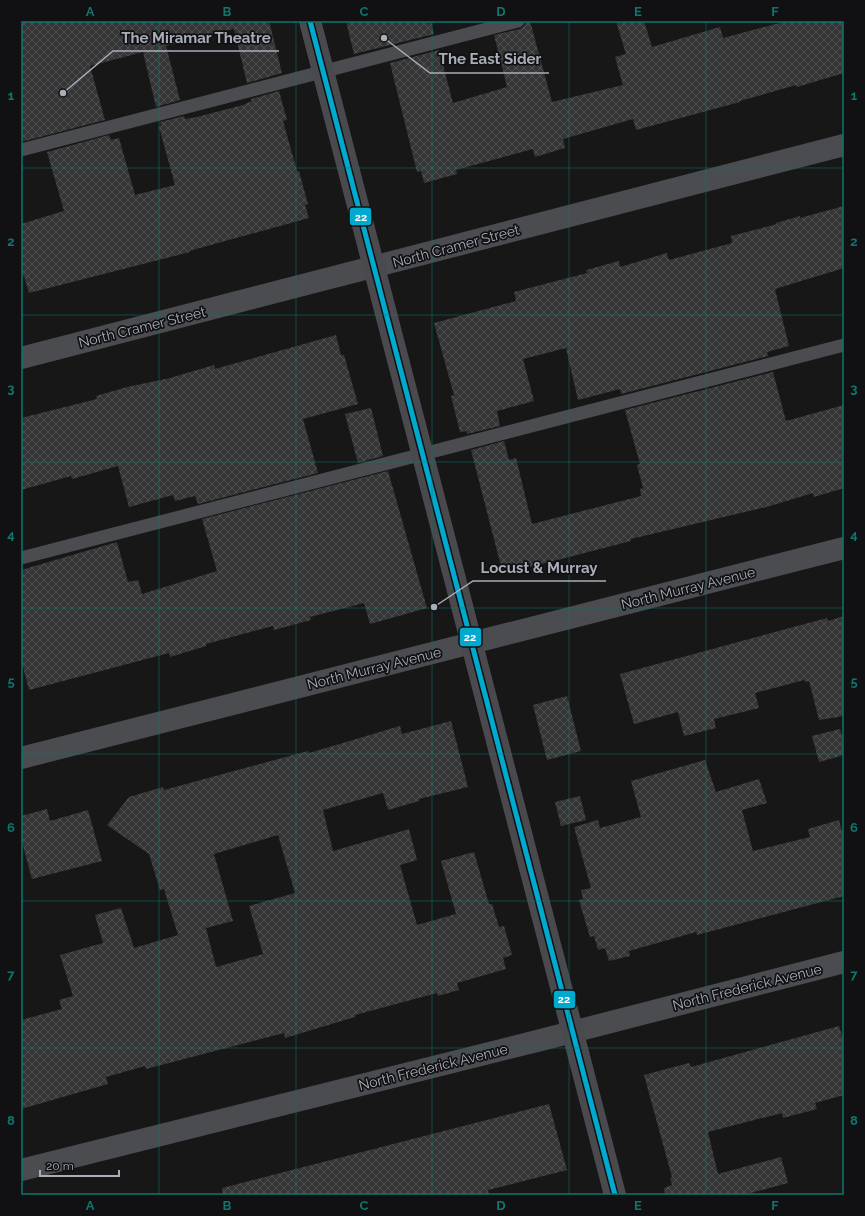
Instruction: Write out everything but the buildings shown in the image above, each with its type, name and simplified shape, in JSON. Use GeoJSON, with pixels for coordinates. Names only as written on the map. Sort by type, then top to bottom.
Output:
{"type":"FeatureCollection","features":[{"type":"Feature","properties":{"kind":"main road"},"geometry":{"type":"LineString","coordinates":[[310,21],[615,1195]]}},
{"type":"Feature","properties":{"kind":"street","name":"North Cramer Street"},"geometry":{"type":"LineString","coordinates":[[21,358],[844,145]]}},
{"type":"Feature","properties":{"kind":"street","name":"North Murray Avenue"},"geometry":{"type":"LineString","coordinates":[[21,758],[844,548]]}},
{"type":"Feature","properties":{"kind":"street","name":"North Frederick Avenue"},"geometry":{"type":"LineString","coordinates":[[21,1170],[573,1032],[844,962]]}},
{"type":"Feature","properties":{"kind":"lane"},"geometry":{"type":"LineString","coordinates":[[21,150],[518,21]]}},
{"type":"Feature","properties":{"kind":"lane"},"geometry":{"type":"LineString","coordinates":[[21,558],[844,345]]}},
{"type":"Feature","properties":{"kind":"transit line","name":"22"},"geometry":{"type":"LineString","coordinates":[[310,21],[615,1195]]}},
{"type":"Feature","properties":{"kind":"place","name":"The East Sider"},"geometry":{"type":"Point","coordinates":[384,38]}},
{"type":"Feature","properties":{"kind":"place","name":"The Miramar Theatre"},"geometry":{"type":"Point","coordinates":[63,93]}},
{"type":"Feature","properties":{"kind":"place","name":"Locust & Murray"},"geometry":{"type":"Point","coordinates":[434,607]}}]}
